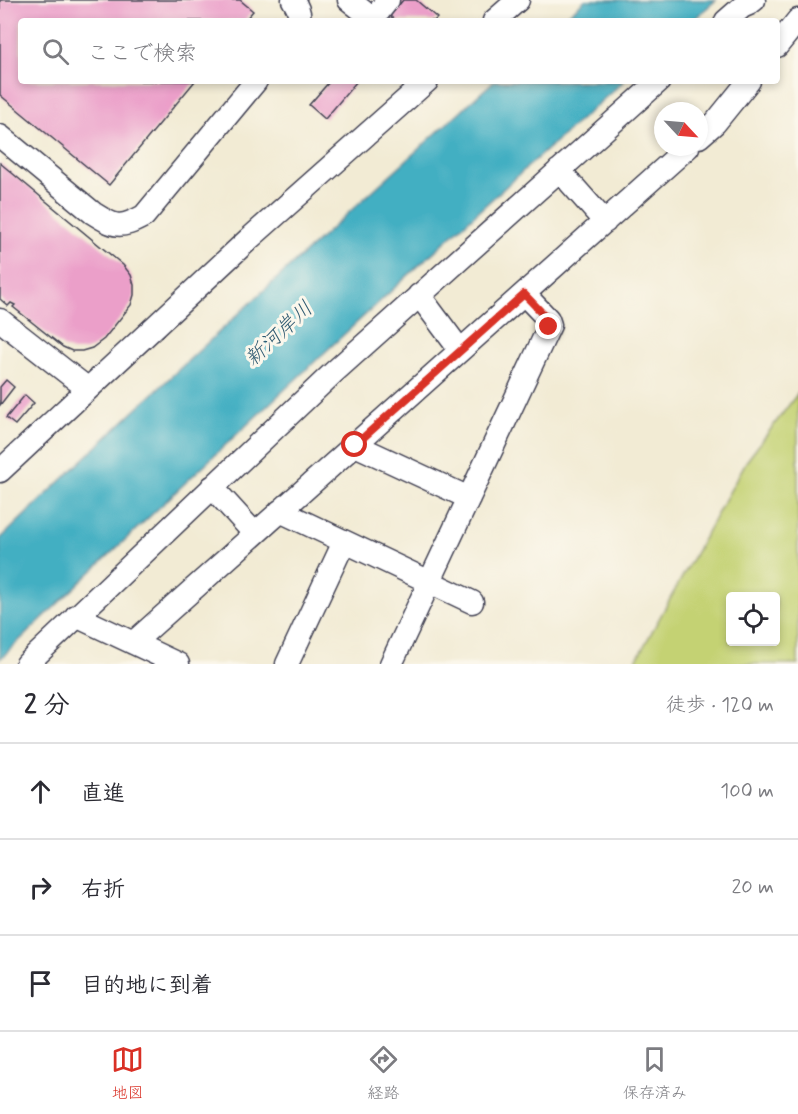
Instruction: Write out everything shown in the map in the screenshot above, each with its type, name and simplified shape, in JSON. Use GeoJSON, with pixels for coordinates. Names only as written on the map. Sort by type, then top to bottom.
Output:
{"type":"FeatureCollection","features":[{"type":"Feature","properties":{"kind":"street"},"geometry":{"type":"LineString","coordinates":[[293,0],[297,5],[300,18]]}},
{"type":"Feature","properties":{"kind":"street"},"geometry":{"type":"LineString","coordinates":[[349,0],[371,18]]}},
{"type":"Feature","properties":{"kind":"street"},"geometry":{"type":"LineString","coordinates":[[374,18],[388,0]]}},
{"type":"Feature","properties":{"kind":"street"},"geometry":{"type":"LineString","coordinates":[[497,18],[518,0]]}},
{"type":"Feature","properties":{"kind":"street"},"geometry":{"type":"LineString","coordinates":[[729,18],[754,0]]}},
{"type":"Feature","properties":{"kind":"street"},"geometry":{"type":"LineString","coordinates":[[780,42],[798,20]]}},
{"type":"Feature","properties":{"kind":"street"},"geometry":{"type":"LineString","coordinates":[[0,136],[93,213],[117,225],[130,224],[144,216],[254,84]]}},
{"type":"Feature","properties":{"kind":"street"},"geometry":{"type":"LineString","coordinates":[[0,471],[249,239],[424,84]]}},
{"type":"Feature","properties":{"kind":"street"},"geometry":{"type":"LineString","coordinates":[[27,664],[334,372],[655,84]]}},
{"type":"Feature","properties":{"kind":"street"},"geometry":{"type":"LineString","coordinates":[[708,129],[747,84]]}},
{"type":"Feature","properties":{"kind":"street"},"geometry":{"type":"LineString","coordinates":[[133,643],[678,156]]}},
{"type":"Feature","properties":{"kind":"street"},"geometry":{"type":"LineString","coordinates":[[559,170],[605,222]]}},
{"type":"Feature","properties":{"kind":"street"},"geometry":{"type":"LineString","coordinates":[[391,664],[550,325],[548,319],[524,294]]}},
{"type":"Feature","properties":{"kind":"street"},"geometry":{"type":"LineString","coordinates":[[419,295],[460,351]]}},
{"type":"Feature","properties":{"kind":"street"},"geometry":{"type":"LineString","coordinates":[[0,320],[88,389]]}},
{"type":"Feature","properties":{"kind":"street"},"geometry":{"type":"LineString","coordinates":[[355,445],[469,498]]}},
{"type":"Feature","properties":{"kind":"street"},"geometry":{"type":"LineString","coordinates":[[0,479],[21,452]]}},
{"type":"Feature","properties":{"kind":"street"},"geometry":{"type":"LineString","coordinates":[[212,487],[255,534]]}},
{"type":"Feature","properties":{"kind":"street"},"geometry":{"type":"LineString","coordinates":[[280,511],[472,602]]}},
{"type":"Feature","properties":{"kind":"street"},"geometry":{"type":"LineString","coordinates":[[287,664],[344,542]]}},
{"type":"Feature","properties":{"kind":"street"},"geometry":{"type":"LineString","coordinates":[[76,616],[178,664]]}},
{"type":"Feature","properties":{"kind":"green space"},"geometry":{"type":"Polygon","coordinates":[[[798,393],[798,664],[634,664],[746,462],[798,393]]]}},
{"type":"Feature","properties":{"kind":"water"},"geometry":{"type":"Polygon","coordinates":[[[585,0],[716,0],[695,18],[564,18],[585,0]]]}},
{"type":"Feature","properties":{"kind":"water","name":"新河岸川"},"geometry":{"type":"Polygon","coordinates":[[[491,84],[621,84],[309,367],[0,659],[0,539],[369,194],[491,84]]]}},
{"type":"Feature","properties":{"kind":"building"},"geometry":{"type":"Polygon","coordinates":[[[0,0],[240,0],[253,11],[247,18],[18,18],[18,84],[193,84],[109,185],[0,95],[0,0]]]}},
{"type":"Feature","properties":{"kind":"building"},"geometry":{"type":"Polygon","coordinates":[[[403,0],[416,0],[437,18],[392,18],[390,16],[403,0]]]}},
{"type":"Feature","properties":{"kind":"building"},"geometry":{"type":"Polygon","coordinates":[[[327,84],[354,84],[325,119],[309,105],[327,84]]]}},
{"type":"Feature","properties":{"kind":"building"},"geometry":{"type":"Polygon","coordinates":[[[0,163],[123,265],[131,275],[134,295],[131,305],[104,339],[92,348],[72,351],[63,347],[13,307],[15,305],[11,303],[8,306],[0,299],[0,163]]]}},
{"type":"Feature","properties":{"kind":"building"},"geometry":{"type":"Polygon","coordinates":[[[6,380],[14,387],[0,405],[0,387],[6,380]]]}},
{"type":"Feature","properties":{"kind":"building"},"geometry":{"type":"Polygon","coordinates":[[[25,395],[34,403],[15,425],[6,418],[25,395]]]}},
{"type":"Feature","properties":{"kind":"route"},"geometry":{"type":"LineString","coordinates":[[355,445],[524,294],[548,319],[549,327]]}}]}
